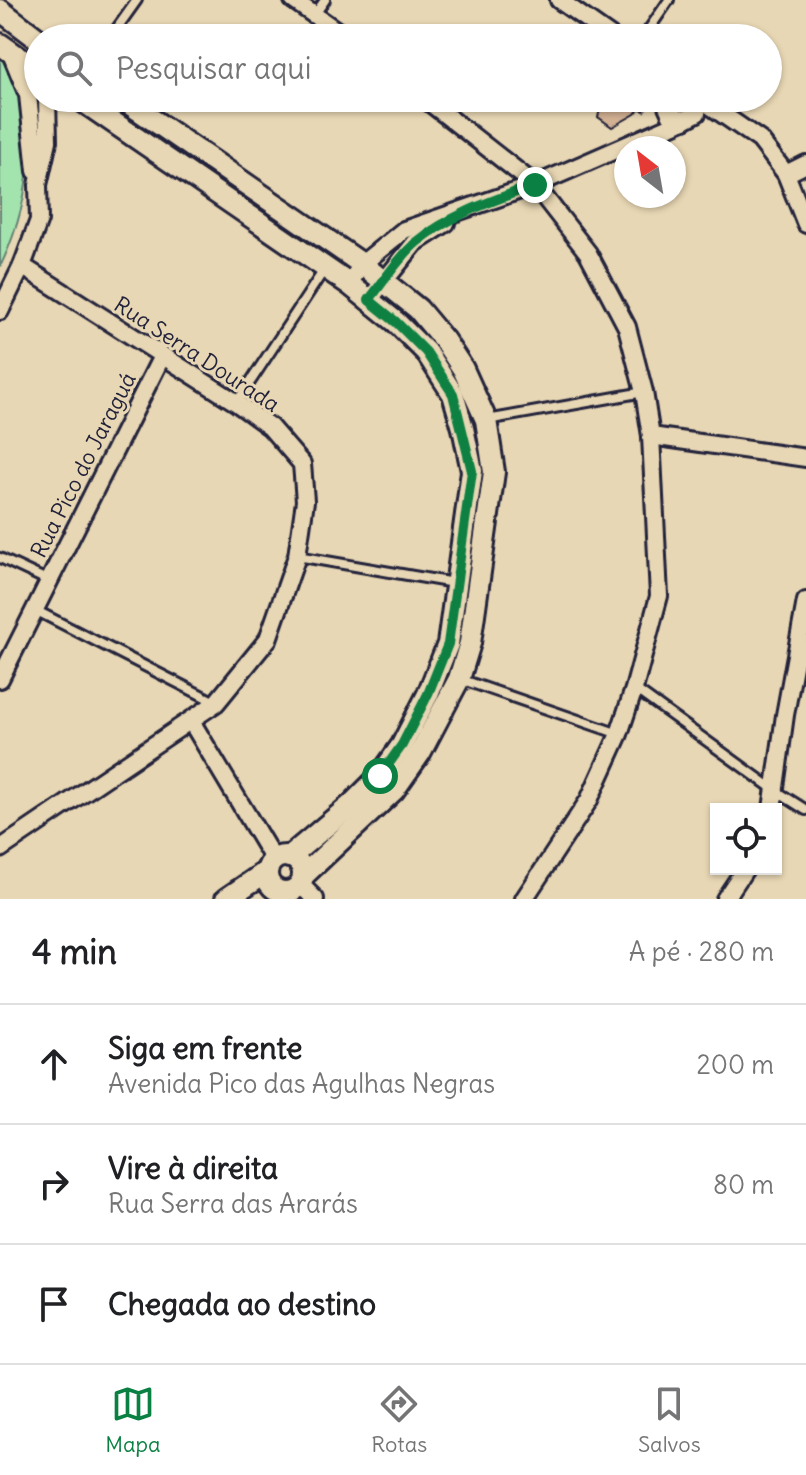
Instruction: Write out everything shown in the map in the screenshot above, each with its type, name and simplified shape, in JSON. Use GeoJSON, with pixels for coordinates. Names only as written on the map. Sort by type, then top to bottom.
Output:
{"type":"FeatureCollection","features":[{"type":"Feature","properties":{"kind":"street"},"geometry":{"type":"LineString","coordinates":[[293,0],[320,7],[335,24]]}},
{"type":"Feature","properties":{"kind":"street"},"geometry":{"type":"LineString","coordinates":[[559,0],[593,24]]}},
{"type":"Feature","properties":{"kind":"street"},"geometry":{"type":"LineString","coordinates":[[0,10],[24,28]]}},
{"type":"Feature","properties":{"kind":"street"},"geometry":{"type":"LineString","coordinates":[[5,47],[24,61]]}},
{"type":"Feature","properties":{"kind":"street"},"geometry":{"type":"LineString","coordinates":[[5,47],[24,87]]}},
{"type":"Feature","properties":{"kind":"street"},"geometry":{"type":"LineString","coordinates":[[0,311],[22,266],[39,220],[30,112]]}},
{"type":"Feature","properties":{"kind":"street"},"geometry":{"type":"LineString","coordinates":[[38,185],[48,141],[47,112]]}},
{"type":"Feature","properties":{"kind":"street"},"geometry":{"type":"LineString","coordinates":[[98,112],[325,267],[396,322],[426,352],[453,394],[472,471],[448,644],[428,694],[402,745],[380,776],[351,805],[226,899]]}},
{"type":"Feature","properties":{"kind":"street"},"geometry":{"type":"LineString","coordinates":[[141,112],[362,264],[418,309],[463,369],[486,420],[494,472],[470,643],[459,679],[420,753],[394,790],[291,891],[274,896],[268,882],[276,863]]}},
{"type":"Feature","properties":{"kind":"street"},"geometry":{"type":"LineString","coordinates":[[442,112],[535,185],[588,253],[627,327],[644,392],[651,436],[659,596],[619,734],[589,800],[532,897]]}},
{"type":"Feature","properties":{"kind":"street"},"geometry":{"type":"LineString","coordinates":[[646,136],[661,112]]}},
{"type":"Feature","properties":{"kind":"street"},"geometry":{"type":"LineString","coordinates":[[670,112],[684,120]]}},
{"type":"Feature","properties":{"kind":"street"},"geometry":{"type":"LineString","coordinates":[[649,136],[693,117],[695,112]]}},
{"type":"Feature","properties":{"kind":"street"},"geometry":{"type":"LineString","coordinates":[[715,112],[760,140],[786,174],[806,224]]}},
{"type":"Feature","properties":{"kind":"street"},"geometry":{"type":"LineString","coordinates":[[349,284],[362,264],[404,230],[535,185],[614,151]]}},
{"type":"Feature","properties":{"kind":"street"},"geometry":{"type":"LineString","coordinates":[[786,174],[806,164]]}},
{"type":"Feature","properties":{"kind":"street"},"geometry":{"type":"LineString","coordinates":[[369,300],[415,243],[439,226],[486,203]]}},
{"type":"Feature","properties":{"kind":"street","name":"Rua Serra Dourada"},"geometry":{"type":"LineString","coordinates":[[0,849],[216,703],[268,639],[297,556],[305,501],[302,464],[270,427],[22,266]]}},
{"type":"Feature","properties":{"kind":"street","name":"Rua Pico do Jaraguá"},"geometry":{"type":"LineString","coordinates":[[0,679],[162,356]]}},
{"type":"Feature","properties":{"kind":"street"},"geometry":{"type":"LineString","coordinates":[[651,436],[806,458]]}},
{"type":"Feature","properties":{"kind":"street"},"geometry":{"type":"LineString","coordinates":[[773,803],[785,715],[806,601]]}},
{"type":"Feature","properties":{"kind":"street"},"geometry":{"type":"LineString","coordinates":[[191,721],[276,863]]}},
{"type":"Feature","properties":{"kind":"street"},"geometry":{"type":"LineString","coordinates":[[276,863],[298,862],[302,880],[315,899]]}},
{"type":"Feature","properties":{"kind":"street"},"geometry":{"type":"LineString","coordinates":[[725,899],[741,875]]}},
{"type":"Feature","properties":{"kind":"lane"},"geometry":{"type":"LineString","coordinates":[[120,24],[137,0]]}},
{"type":"Feature","properties":{"kind":"lane"},"geometry":{"type":"LineString","coordinates":[[653,24],[669,0]]}},
{"type":"Feature","properties":{"kind":"lane"},"geometry":{"type":"LineString","coordinates":[[237,403],[325,267]]}},
{"type":"Feature","properties":{"kind":"lane"},"geometry":{"type":"LineString","coordinates":[[486,420],[644,392]]}},
{"type":"Feature","properties":{"kind":"lane"},"geometry":{"type":"LineString","coordinates":[[297,556],[457,583]]}},
{"type":"Feature","properties":{"kind":"lane"},"geometry":{"type":"LineString","coordinates":[[0,558],[49,581]]}},
{"type":"Feature","properties":{"kind":"lane"},"geometry":{"type":"LineString","coordinates":[[34,610],[216,703]]}},
{"type":"Feature","properties":{"kind":"lane"},"geometry":{"type":"LineString","coordinates":[[459,679],[619,734]]}},
{"type":"Feature","properties":{"kind":"lane"},"geometry":{"type":"LineString","coordinates":[[634,689],[806,810]]}},
{"type":"Feature","properties":{"kind":"green space"},"geometry":{"type":"Polygon","coordinates":[[[0,51],[5,55],[22,101],[27,129],[28,170],[21,209],[0,267],[0,51]]]}},
{"type":"Feature","properties":{"kind":"building"},"geometry":{"type":"Polygon","coordinates":[[[599,112],[637,112],[612,127],[598,117],[599,112]]]}},
{"type":"Feature","properties":{"kind":"route"},"geometry":{"type":"LineString","coordinates":[[380,776],[402,745],[428,694],[448,644],[472,471],[453,394],[426,352],[369,300],[415,243],[439,226],[486,203],[535,185]]}}]}
